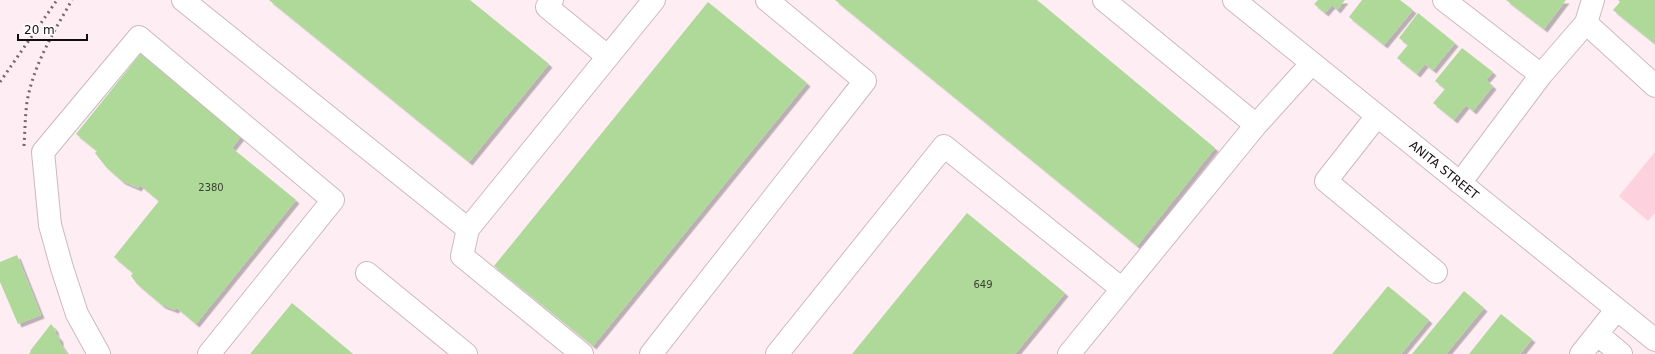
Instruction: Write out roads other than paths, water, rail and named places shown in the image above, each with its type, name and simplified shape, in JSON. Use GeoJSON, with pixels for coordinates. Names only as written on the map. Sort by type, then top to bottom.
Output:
{"type":"FeatureCollection","features":[{"type":"Feature","properties":{"kind":"street"},"geometry":{"type":"LineString","coordinates":[[183,0],[468,229]]}},
{"type":"Feature","properties":{"kind":"street"},"geometry":{"type":"LineString","coordinates":[[582,354],[462,256],[468,229],[654,0]]}},
{"type":"Feature","properties":{"kind":"street"},"geometry":{"type":"LineString","coordinates":[[651,354],[866,81],[767,0]]}},
{"type":"Feature","properties":{"kind":"street"},"geometry":{"type":"LineString","coordinates":[[1104,0],[1256,125]]}},
{"type":"Feature","properties":{"kind":"street","name":"ANITA STREET"},"geometry":{"type":"LineString","coordinates":[[1234,0],[1655,340]]}},
{"type":"Feature","properties":{"kind":"street"},"geometry":{"type":"LineString","coordinates":[[1444,0],[1541,75]]}},
{"type":"Feature","properties":{"kind":"street"},"geometry":{"type":"LineString","coordinates":[[1460,183],[1541,75],[1586,23],[1593,0]]}},
{"type":"Feature","properties":{"kind":"street"},"geometry":{"type":"LineString","coordinates":[[546,2],[607,56]]}},
{"type":"Feature","properties":{"kind":"street"},"geometry":{"type":"LineString","coordinates":[[1586,23],[1655,86]]}},
{"type":"Feature","properties":{"kind":"street"},"geometry":{"type":"LineString","coordinates":[[99,354],[78,314],[62,268],[50,225],[43,152],[139,37],[333,200],[209,354]]}},
{"type":"Feature","properties":{"kind":"street"},"geometry":{"type":"LineString","coordinates":[[1069,354],[1256,125],[1312,63]]}},
{"type":"Feature","properties":{"kind":"street"},"geometry":{"type":"LineString","coordinates":[[1377,116],[1326,181],[1436,272]]}},
{"type":"Feature","properties":{"kind":"street"},"geometry":{"type":"LineString","coordinates":[[777,354],[944,146],[1122,289]]}},
{"type":"Feature","properties":{"kind":"street"},"geometry":{"type":"LineString","coordinates":[[367,272],[466,354]]}},
{"type":"Feature","properties":{"kind":"street"},"geometry":{"type":"LineString","coordinates":[[1581,354],[1617,309]]}},
{"type":"Feature","properties":{"kind":"street"},"geometry":{"type":"LineString","coordinates":[[1597,334],[1621,354]]}},
{"type":"Feature","properties":{"kind":"railway"},"geometry":{"type":"LineString","coordinates":[[0,82],[57,0]]}},
{"type":"Feature","properties":{"kind":"railway"},"geometry":{"type":"LineString","coordinates":[[24,146],[27,102],[34,75],[45,49],[72,0]]}}]}
